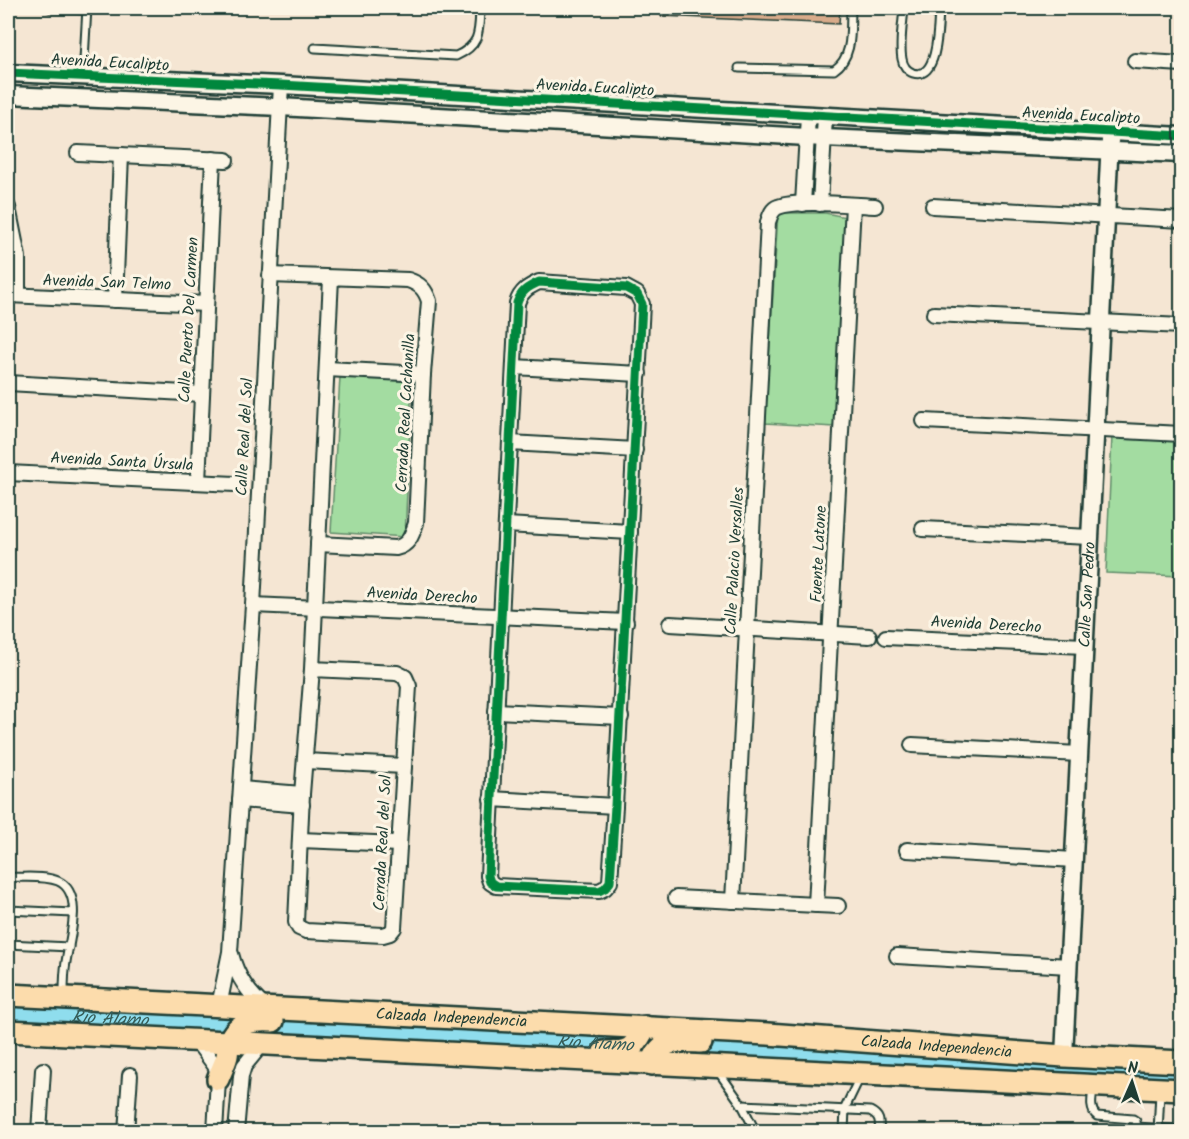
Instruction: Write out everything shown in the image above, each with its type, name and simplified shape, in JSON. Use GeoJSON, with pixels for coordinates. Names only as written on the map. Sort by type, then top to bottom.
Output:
{"type":"FeatureCollection","features":[{"type":"Feature","properties":{"kind":"main road","name":"Calzada Independencia"},"geometry":{"type":"LineString","coordinates":[[8,995],[768,1034],[1064,1056],[1182,1062]]}},
{"type":"Feature","properties":{"kind":"main road"},"geometry":{"type":"LineString","coordinates":[[218,1079],[227,1057],[229,1042],[243,1023],[254,1020],[384,1023],[410,1016]]}},
{"type":"Feature","properties":{"kind":"main road"},"geometry":{"type":"LineString","coordinates":[[531,1058],[537,1052],[546,1049],[623,1052],[638,1042],[645,1027]]}},
{"type":"Feature","properties":{"kind":"main road","name":"Calzada Independencia"},"geometry":{"type":"LineString","coordinates":[[8,1031],[1182,1090]]}},
{"type":"Feature","properties":{"kind":"main road"},"geometry":{"type":"LineString","coordinates":[[652,1064],[656,1051],[664,1045],[676,1042],[745,1043],[768,1034]]}},
{"type":"Feature","properties":{"kind":"main road"},"geometry":{"type":"LineString","coordinates":[[990,1081],[1050,1071],[1060,1064],[1064,1056]]}},
{"type":"Feature","properties":{"kind":"street"},"geometry":{"type":"LineString","coordinates":[[1135,61],[1182,64]]}},
{"type":"Feature","properties":{"kind":"street","name":"Avenida Eucalipto"},"geometry":{"type":"LineString","coordinates":[[8,73],[281,85],[1182,136]]}},
{"type":"Feature","properties":{"kind":"street","name":"Calle Real del Sol"},"geometry":{"type":"LineString","coordinates":[[219,1006],[230,952],[253,605],[281,85]]}},
{"type":"Feature","properties":{"kind":"street","name":"Avenida Eucalipto"},"geometry":{"type":"LineString","coordinates":[[8,95],[1182,154]]}},
{"type":"Feature","properties":{"kind":"street"},"geometry":{"type":"LineString","coordinates":[[816,117],[815,137],[820,204]]}},
{"type":"Feature","properties":{"kind":"street","name":"Calle San Pedro"},"geometry":{"type":"LineString","coordinates":[[1064,1056],[1110,133]]}},
{"type":"Feature","properties":{"kind":"street"},"geometry":{"type":"LineString","coordinates":[[815,137],[803,204],[875,206]]}},
{"type":"Feature","properties":{"kind":"street"},"geometry":{"type":"LineString","coordinates":[[78,153],[121,155],[115,300]]}},
{"type":"Feature","properties":{"kind":"street","name":"Calle Puerto Del Carmen"},"geometry":{"type":"LineString","coordinates":[[121,155],[219,159],[206,304],[198,482]]}},
{"type":"Feature","properties":{"kind":"street","name":"Calle Palacio Versalles"},"geometry":{"type":"LineString","coordinates":[[732,901],[768,222],[770,215],[778,207],[803,204]]}},
{"type":"Feature","properties":{"kind":"street","name":"Fuente Latone"},"geometry":{"type":"LineString","coordinates":[[816,905],[853,205]]}},
{"type":"Feature","properties":{"kind":"street"},"geometry":{"type":"LineString","coordinates":[[933,206],[1182,220]]}},
{"type":"Feature","properties":{"kind":"street"},"geometry":{"type":"LineString","coordinates":[[8,207],[18,256],[13,295]]}},
{"type":"Feature","properties":{"kind":"street","name":"Cerrada Real Cachanilla"},"geometry":{"type":"LineString","coordinates":[[270,275],[408,280],[417,283],[425,290],[429,301],[416,523],[407,543],[396,548],[318,544]]}},
{"type":"Feature","properties":{"kind":"street"},"geometry":{"type":"LineString","coordinates":[[315,607],[331,278]]}},
{"type":"Feature","properties":{"kind":"street"},"geometry":{"type":"LineString","coordinates":[[539,282],[626,288],[637,294],[642,304],[621,717],[609,882],[599,891],[496,886],[490,882],[488,876],[514,367],[517,303],[526,288],[539,282]]}},
{"type":"Feature","properties":{"kind":"street","name":"Avenida San Telmo"},"geometry":{"type":"LineString","coordinates":[[13,295],[206,304]]}},
{"type":"Feature","properties":{"kind":"street"},"geometry":{"type":"LineString","coordinates":[[934,314],[1182,326]]}},
{"type":"Feature","properties":{"kind":"street"},"geometry":{"type":"LineString","coordinates":[[514,367],[639,374]]}},
{"type":"Feature","properties":{"kind":"street"},"geometry":{"type":"LineString","coordinates":[[327,369],[423,374]]}},
{"type":"Feature","properties":{"kind":"street"},"geometry":{"type":"LineString","coordinates":[[8,383],[202,394]]}},
{"type":"Feature","properties":{"kind":"street"},"geometry":{"type":"LineString","coordinates":[[924,421],[1182,434]]}},
{"type":"Feature","properties":{"kind":"street"},"geometry":{"type":"LineString","coordinates":[[510,442],[635,450]]}},
{"type":"Feature","properties":{"kind":"street","name":"Avenida Santa Úrsula"},"geometry":{"type":"LineString","coordinates":[[8,473],[235,484]]}},
{"type":"Feature","properties":{"kind":"street"},"geometry":{"type":"LineString","coordinates":[[506,525],[630,532]]}},
{"type":"Feature","properties":{"kind":"street"},"geometry":{"type":"LineString","coordinates":[[923,529],[1090,537]]}},
{"type":"Feature","properties":{"kind":"street","name":"Avenida Derecho"},"geometry":{"type":"LineString","coordinates":[[253,605],[626,622]]}},
{"type":"Feature","properties":{"kind":"street","name":"Cerrada Real del Sol"},"geometry":{"type":"LineString","coordinates":[[312,669],[397,673],[405,677],[409,686],[394,928],[390,933],[383,935],[306,931],[299,928],[296,922],[315,607]]}},
{"type":"Feature","properties":{"kind":"street"},"geometry":{"type":"LineString","coordinates":[[670,624],[869,636]]}},
{"type":"Feature","properties":{"kind":"street","name":"Avenida Derecho"},"geometry":{"type":"LineString","coordinates":[[886,637],[1084,646]]}},
{"type":"Feature","properties":{"kind":"street"},"geometry":{"type":"LineString","coordinates":[[496,711],[621,717]]}},
{"type":"Feature","properties":{"kind":"street"},"geometry":{"type":"LineString","coordinates":[[912,745],[1079,754]]}},
{"type":"Feature","properties":{"kind":"street"},"geometry":{"type":"LineString","coordinates":[[305,760],[404,766]]}},
{"type":"Feature","properties":{"kind":"street"},"geometry":{"type":"LineString","coordinates":[[240,795],[302,800]]}},
{"type":"Feature","properties":{"kind":"street"},"geometry":{"type":"LineString","coordinates":[[491,799],[615,806]]}},
{"type":"Feature","properties":{"kind":"street"},"geometry":{"type":"LineString","coordinates":[[300,840],[399,844]]}},
{"type":"Feature","properties":{"kind":"street"},"geometry":{"type":"LineString","coordinates":[[907,850],[1074,860]]}},
{"type":"Feature","properties":{"kind":"street"},"geometry":{"type":"LineString","coordinates":[[676,897],[838,906]]}},
{"type":"Feature","properties":{"kind":"street","name":"Calle Real del Sol"},"geometry":{"type":"LineString","coordinates":[[230,952],[243,984],[266,1008]]}},
{"type":"Feature","properties":{"kind":"street"},"geometry":{"type":"LineString","coordinates":[[897,956],[1069,966]]}},
{"type":"Feature","properties":{"kind":"street"},"geometry":{"type":"LineString","coordinates":[[196,1040],[216,1067],[218,1079],[215,1131]]}},
{"type":"Feature","properties":{"kind":"street"},"geometry":{"type":"LineString","coordinates":[[236,1131],[241,1076],[244,1066],[262,1044]]}},
{"type":"Feature","properties":{"kind":"street"},"geometry":{"type":"LineString","coordinates":[[39,1131],[43,1070]]}},
{"type":"Feature","properties":{"kind":"street"},"geometry":{"type":"LineString","coordinates":[[126,1131],[130,1075]]}},
{"type":"Feature","properties":{"kind":"lane"},"geometry":{"type":"LineString","coordinates":[[50,8],[87,9],[83,76]]}},
{"type":"Feature","properties":{"kind":"lane"},"geometry":{"type":"LineString","coordinates":[[315,48],[456,56],[473,45],[478,35],[480,8]]}},
{"type":"Feature","properties":{"kind":"lane"},"geometry":{"type":"LineString","coordinates":[[739,68],[834,70],[841,65],[848,54],[851,8]]}},
{"type":"Feature","properties":{"kind":"lane"},"geometry":{"type":"LineString","coordinates":[[904,8],[902,59],[905,68],[912,73],[921,73],[931,65],[939,8]]}},
{"type":"Feature","properties":{"kind":"lane"},"geometry":{"type":"LineString","coordinates":[[8,877],[52,879],[60,882],[69,890],[73,900],[73,913],[63,979],[65,998]]}},
{"type":"Feature","properties":{"kind":"lane"},"geometry":{"type":"LineString","coordinates":[[8,910],[73,913]]}},
{"type":"Feature","properties":{"kind":"lane"},"geometry":{"type":"LineString","coordinates":[[8,944],[69,947]]}},
{"type":"Feature","properties":{"kind":"lane"},"geometry":{"type":"LineString","coordinates":[[715,1067],[742,1105],[756,1131]]}},
{"type":"Feature","properties":{"kind":"lane"},"geometry":{"type":"LineString","coordinates":[[844,1131],[845,1108],[861,1074]]}},
{"type":"Feature","properties":{"kind":"lane"},"geometry":{"type":"LineString","coordinates":[[1093,1086],[1092,1108],[1097,1116],[1133,1119],[1136,1121],[1137,1129],[1182,1130]]}},
{"type":"Feature","properties":{"kind":"lane"},"geometry":{"type":"LineString","coordinates":[[1159,1130],[1160,1089]]}},
{"type":"Feature","properties":{"kind":"lane"},"geometry":{"type":"LineString","coordinates":[[742,1105],[845,1108],[870,1111],[880,1120],[879,1131]]}},
{"type":"Feature","properties":{"kind":"green space"},"geometry":{"type":"Polygon","coordinates":[[[778,213],[825,213],[846,217],[835,427],[765,423],[778,213]]]}},
{"type":"Feature","properties":{"kind":"green space"},"geometry":{"type":"Polygon","coordinates":[[[340,377],[412,379],[405,537],[331,532],[340,377]]]}},
{"type":"Feature","properties":{"kind":"green space"},"geometry":{"type":"Polygon","coordinates":[[[1112,436],[1181,441],[1181,576],[1106,573],[1112,436]]]}},
{"type":"Feature","properties":{"kind":"building"},"geometry":{"type":"Polygon","coordinates":[[[661,8],[840,8],[839,24],[661,16],[661,8]]]}},
{"type":"Feature","properties":{"kind":"waterway","name":"Río Alamo"},"geometry":{"type":"LineString","coordinates":[[8,1014],[1182,1074]]}},
{"type":"Feature","properties":{"kind":"cycle path"},"geometry":{"type":"LineString","coordinates":[[8,73],[281,85],[1182,136]]}},
{"type":"Feature","properties":{"kind":"cycle path"},"geometry":{"type":"LineString","coordinates":[[539,282],[626,288],[637,294],[642,304],[610,882],[599,891],[496,886],[490,882],[488,876],[517,303],[525,290],[539,282]]}}]}
